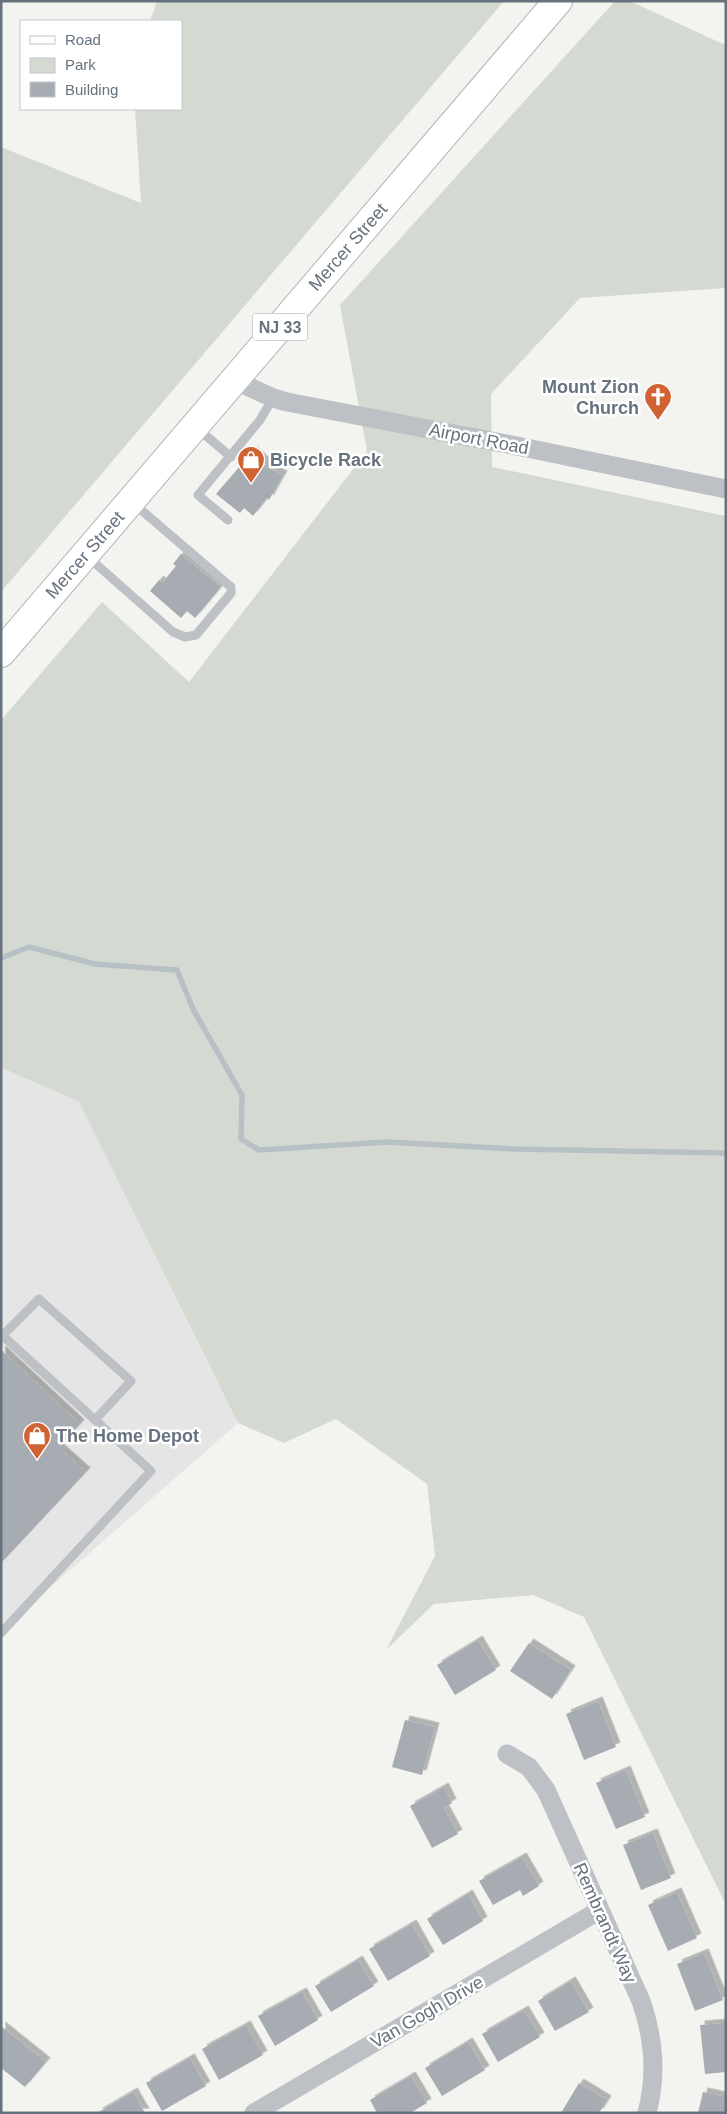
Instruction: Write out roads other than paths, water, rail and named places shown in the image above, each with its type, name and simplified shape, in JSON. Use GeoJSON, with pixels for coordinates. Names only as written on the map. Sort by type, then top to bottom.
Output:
{"type":"FeatureCollection","features":[{"type":"Feature","properties":{"kind":"main road","name":"Mercer Street"},"geometry":{"type":"LineString","coordinates":[[1,653],[558,1]]}},
{"type":"Feature","properties":{"kind":"street","name":"Airport Road"},"geometry":{"type":"LineString","coordinates":[[234,380],[273,398],[726,489]]}},
{"type":"Feature","properties":{"kind":"street","name":"Rembrandt Way"},"geometry":{"type":"LineString","coordinates":[[507,1754],[529,1767],[540,1779],[641,2002],[650,2030],[654,2072],[647,2113]]}},
{"type":"Feature","properties":{"kind":"street","name":"Van Gogh Drive"},"geometry":{"type":"LineString","coordinates":[[254,2113],[600,1910]]}},
{"type":"Feature","properties":{"kind":"lane"},"geometry":{"type":"LineString","coordinates":[[228,520],[198,495],[260,420],[273,398]]}},
{"type":"Feature","properties":{"kind":"lane"},"geometry":{"type":"LineString","coordinates":[[195,427],[231,457]]}},
{"type":"Feature","properties":{"kind":"lane"},"geometry":{"type":"LineString","coordinates":[[85,554],[173,632],[185,637],[196,635],[231,593],[231,587],[131,501]]}},
{"type":"Feature","properties":{"kind":"lane"},"geometry":{"type":"LineString","coordinates":[[1,1633],[151,1471],[95,1420],[2,1334],[39,1299],[131,1381],[95,1420]]}},
{"type":"Feature","properties":{"kind":"waterway"},"geometry":{"type":"LineString","coordinates":[[1,958],[29,947],[95,964],[177,970],[193,1009],[242,1095],[241,1139],[259,1150],[387,1142],[514,1149],[726,1153]]}},
{"type":"Feature","properties":{"kind":"place","name":"Mount Zion Church"},"geometry":{"type":"Point","coordinates":[658,421]}},
{"type":"Feature","properties":{"kind":"place","name":"Bicycle Rack"},"geometry":{"type":"Point","coordinates":[251,484]}},
{"type":"Feature","properties":{"kind":"place","name":"The Home Depot"},"geometry":{"type":"Point","coordinates":[37,1460]}}]}
